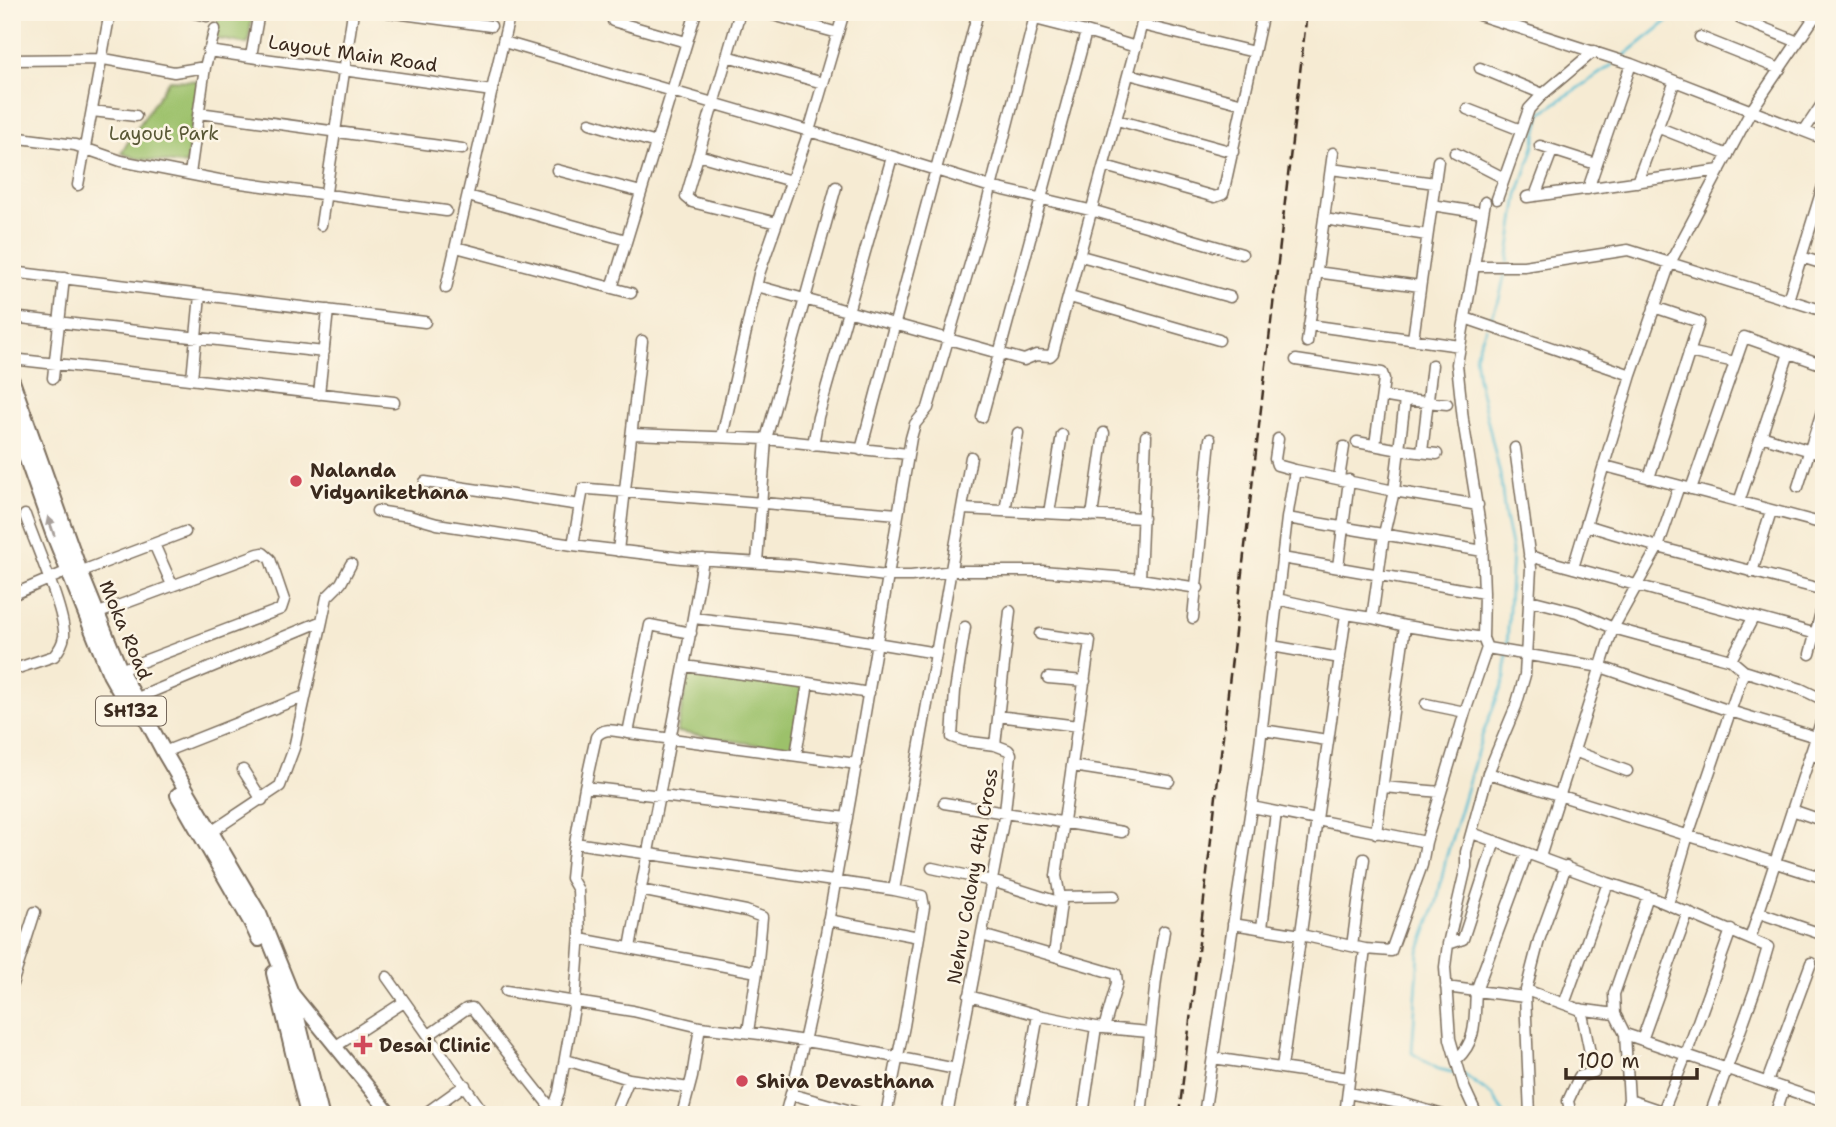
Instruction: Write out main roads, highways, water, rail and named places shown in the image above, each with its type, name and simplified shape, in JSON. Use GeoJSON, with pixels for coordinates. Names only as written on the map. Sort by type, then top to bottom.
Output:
{"type":"FeatureCollection","features":[{"type":"Feature","properties":{"kind":"main road","name":"Moka Road"},"geometry":{"type":"LineString","coordinates":[[12,381],[73,573],[96,614],[131,701],[206,835],[259,914],[291,993]]}},
{"type":"Feature","properties":{"kind":"main road","name":"Moka Road"},"geometry":{"type":"LineString","coordinates":[[14,423],[110,674],[164,752],[251,922],[277,981]]}},
{"type":"Feature","properties":{"kind":"main road"},"geometry":{"type":"LineString","coordinates":[[277,981],[291,993],[337,1046],[391,1115]]}},
{"type":"Feature","properties":{"kind":"main road","name":"SH132"},"geometry":{"type":"LineString","coordinates":[[277,981],[321,1115]]}},
{"type":"Feature","properties":{"kind":"main road","name":"SH132"},"geometry":{"type":"LineString","coordinates":[[291,993],[294,1028],[309,1115]]}},
{"type":"Feature","properties":{"kind":"waterway"},"geometry":{"type":"LineString","coordinates":[[1625,55],[1674,16],[1708,12]]}},
{"type":"Feature","properties":{"kind":"waterway"},"geometry":{"type":"LineString","coordinates":[[1508,262],[1518,195],[1534,146],[1541,113],[1612,65]]}},
{"type":"Feature","properties":{"kind":"waterway"},"geometry":{"type":"LineString","coordinates":[[1489,322],[1499,300],[1506,269]]}},
{"type":"Feature","properties":{"kind":"waterway"},"geometry":{"type":"LineString","coordinates":[[1486,328],[1475,355],[1500,474],[1512,551],[1507,648]]}},
{"type":"Feature","properties":{"kind":"waterway"},"geometry":{"type":"LineString","coordinates":[[1457,1073],[1438,1069],[1412,1053],[1419,952],[1437,901],[1446,858],[1482,736],[1505,678],[1507,654]]}},
{"type":"Feature","properties":{"kind":"waterway"},"geometry":{"type":"LineString","coordinates":[[1463,1074],[1492,1095],[1505,1115]]}},
{"type":"Feature","properties":{"kind":"railway"},"geometry":{"type":"LineString","coordinates":[[1179,1115],[1307,12]]}},
{"type":"Feature","properties":{"kind":"place","name":"Nalanda Vidyanikethana"},"geometry":{"type":"Point","coordinates":[296,481]}},
{"type":"Feature","properties":{"kind":"place","name":"Desai Clinic"},"geometry":{"type":"Point","coordinates":[363,1045]}},
{"type":"Feature","properties":{"kind":"place","name":"Shiva Devasthana"},"geometry":{"type":"Point","coordinates":[742,1081]}},
{"type":"Feature","properties":{"kind":"park label","name":"Layout Park"},"geometry":{"type":"Point","coordinates":[164,133]}}]}
